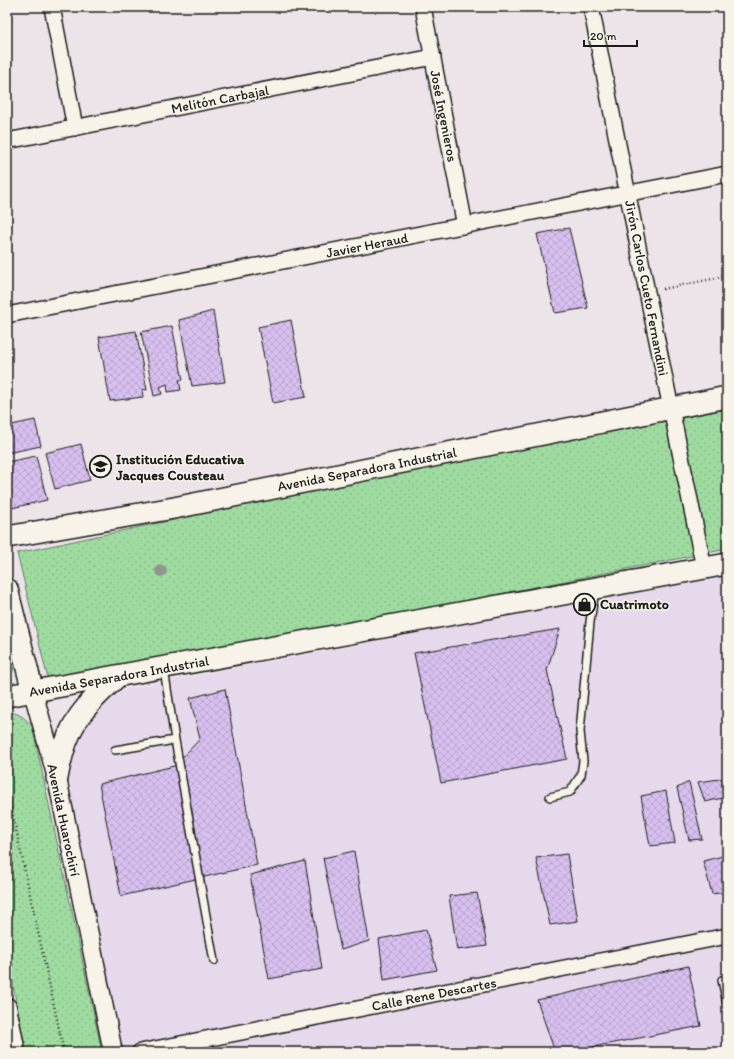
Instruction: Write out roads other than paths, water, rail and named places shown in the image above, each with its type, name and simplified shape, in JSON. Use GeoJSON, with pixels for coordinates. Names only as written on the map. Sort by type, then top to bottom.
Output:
{"type":"FeatureCollection","features":[{"type":"Feature","properties":{"kind":"main road","name":"Avenida Separadora Industrial"},"geometry":{"type":"LineString","coordinates":[[7,537],[174,508],[727,397]]}},
{"type":"Feature","properties":{"kind":"main road","name":"Avenida Separadora Industrial"},"geometry":{"type":"LineString","coordinates":[[7,696],[164,669],[727,564]]}},
{"type":"Feature","properties":{"kind":"main road","name":"Avenida Huarochirí"},"geometry":{"type":"LineString","coordinates":[[7,589],[33,692]]}},
{"type":"Feature","properties":{"kind":"main road"},"geometry":{"type":"LineString","coordinates":[[57,778],[62,751],[73,725],[89,704],[117,677]]}},
{"type":"Feature","properties":{"kind":"street"},"geometry":{"type":"LineString","coordinates":[[52,7],[75,128]]}},
{"type":"Feature","properties":{"kind":"street","name":"José Ingenieros"},"geometry":{"type":"LineString","coordinates":[[423,7],[465,226]]}},
{"type":"Feature","properties":{"kind":"street","name":"Jirón Carlos Cueto Fernandini"},"geometry":{"type":"LineString","coordinates":[[591,7],[647,292],[704,568]]}},
{"type":"Feature","properties":{"kind":"street","name":"Melitón Carbajal"},"geometry":{"type":"LineString","coordinates":[[7,140],[75,128],[433,57]]}},
{"type":"Feature","properties":{"kind":"street","name":"Javier Heraud"},"geometry":{"type":"LineString","coordinates":[[7,315],[727,174]]}},
{"type":"Feature","properties":{"kind":"street","name":"Avenida Huarochirí"},"geometry":{"type":"LineString","coordinates":[[33,692],[57,778],[113,1052]]}},
{"type":"Feature","properties":{"kind":"street","name":"Calle Rene Descartes"},"geometry":{"type":"LineString","coordinates":[[140,1052],[727,936]]}},
{"type":"Feature","properties":{"kind":"street"},"geometry":{"type":"LineString","coordinates":[[7,1007],[16,1052]]}},
{"type":"Feature","properties":{"kind":"lane"},"geometry":{"type":"LineString","coordinates":[[550,797],[570,792],[581,775],[583,761],[580,731],[590,622],[596,588]]}},
{"type":"Feature","properties":{"kind":"lane"},"geometry":{"type":"LineString","coordinates":[[164,669],[214,961]]}},
{"type":"Feature","properties":{"kind":"lane"},"geometry":{"type":"LineString","coordinates":[[115,750],[175,740]]}},
{"type":"Feature","properties":{"kind":"lane"},"geometry":{"type":"LineString","coordinates":[[722,980],[727,1004]]}},
{"type":"Feature","properties":{"kind":"place","name":"Institución Educativa Jacques Cousteau"},"geometry":{"type":"Point","coordinates":[101,467]}},
{"type":"Feature","properties":{"kind":"place","name":"Cuatrimoto"},"geometry":{"type":"Point","coordinates":[584,604]}}]}
